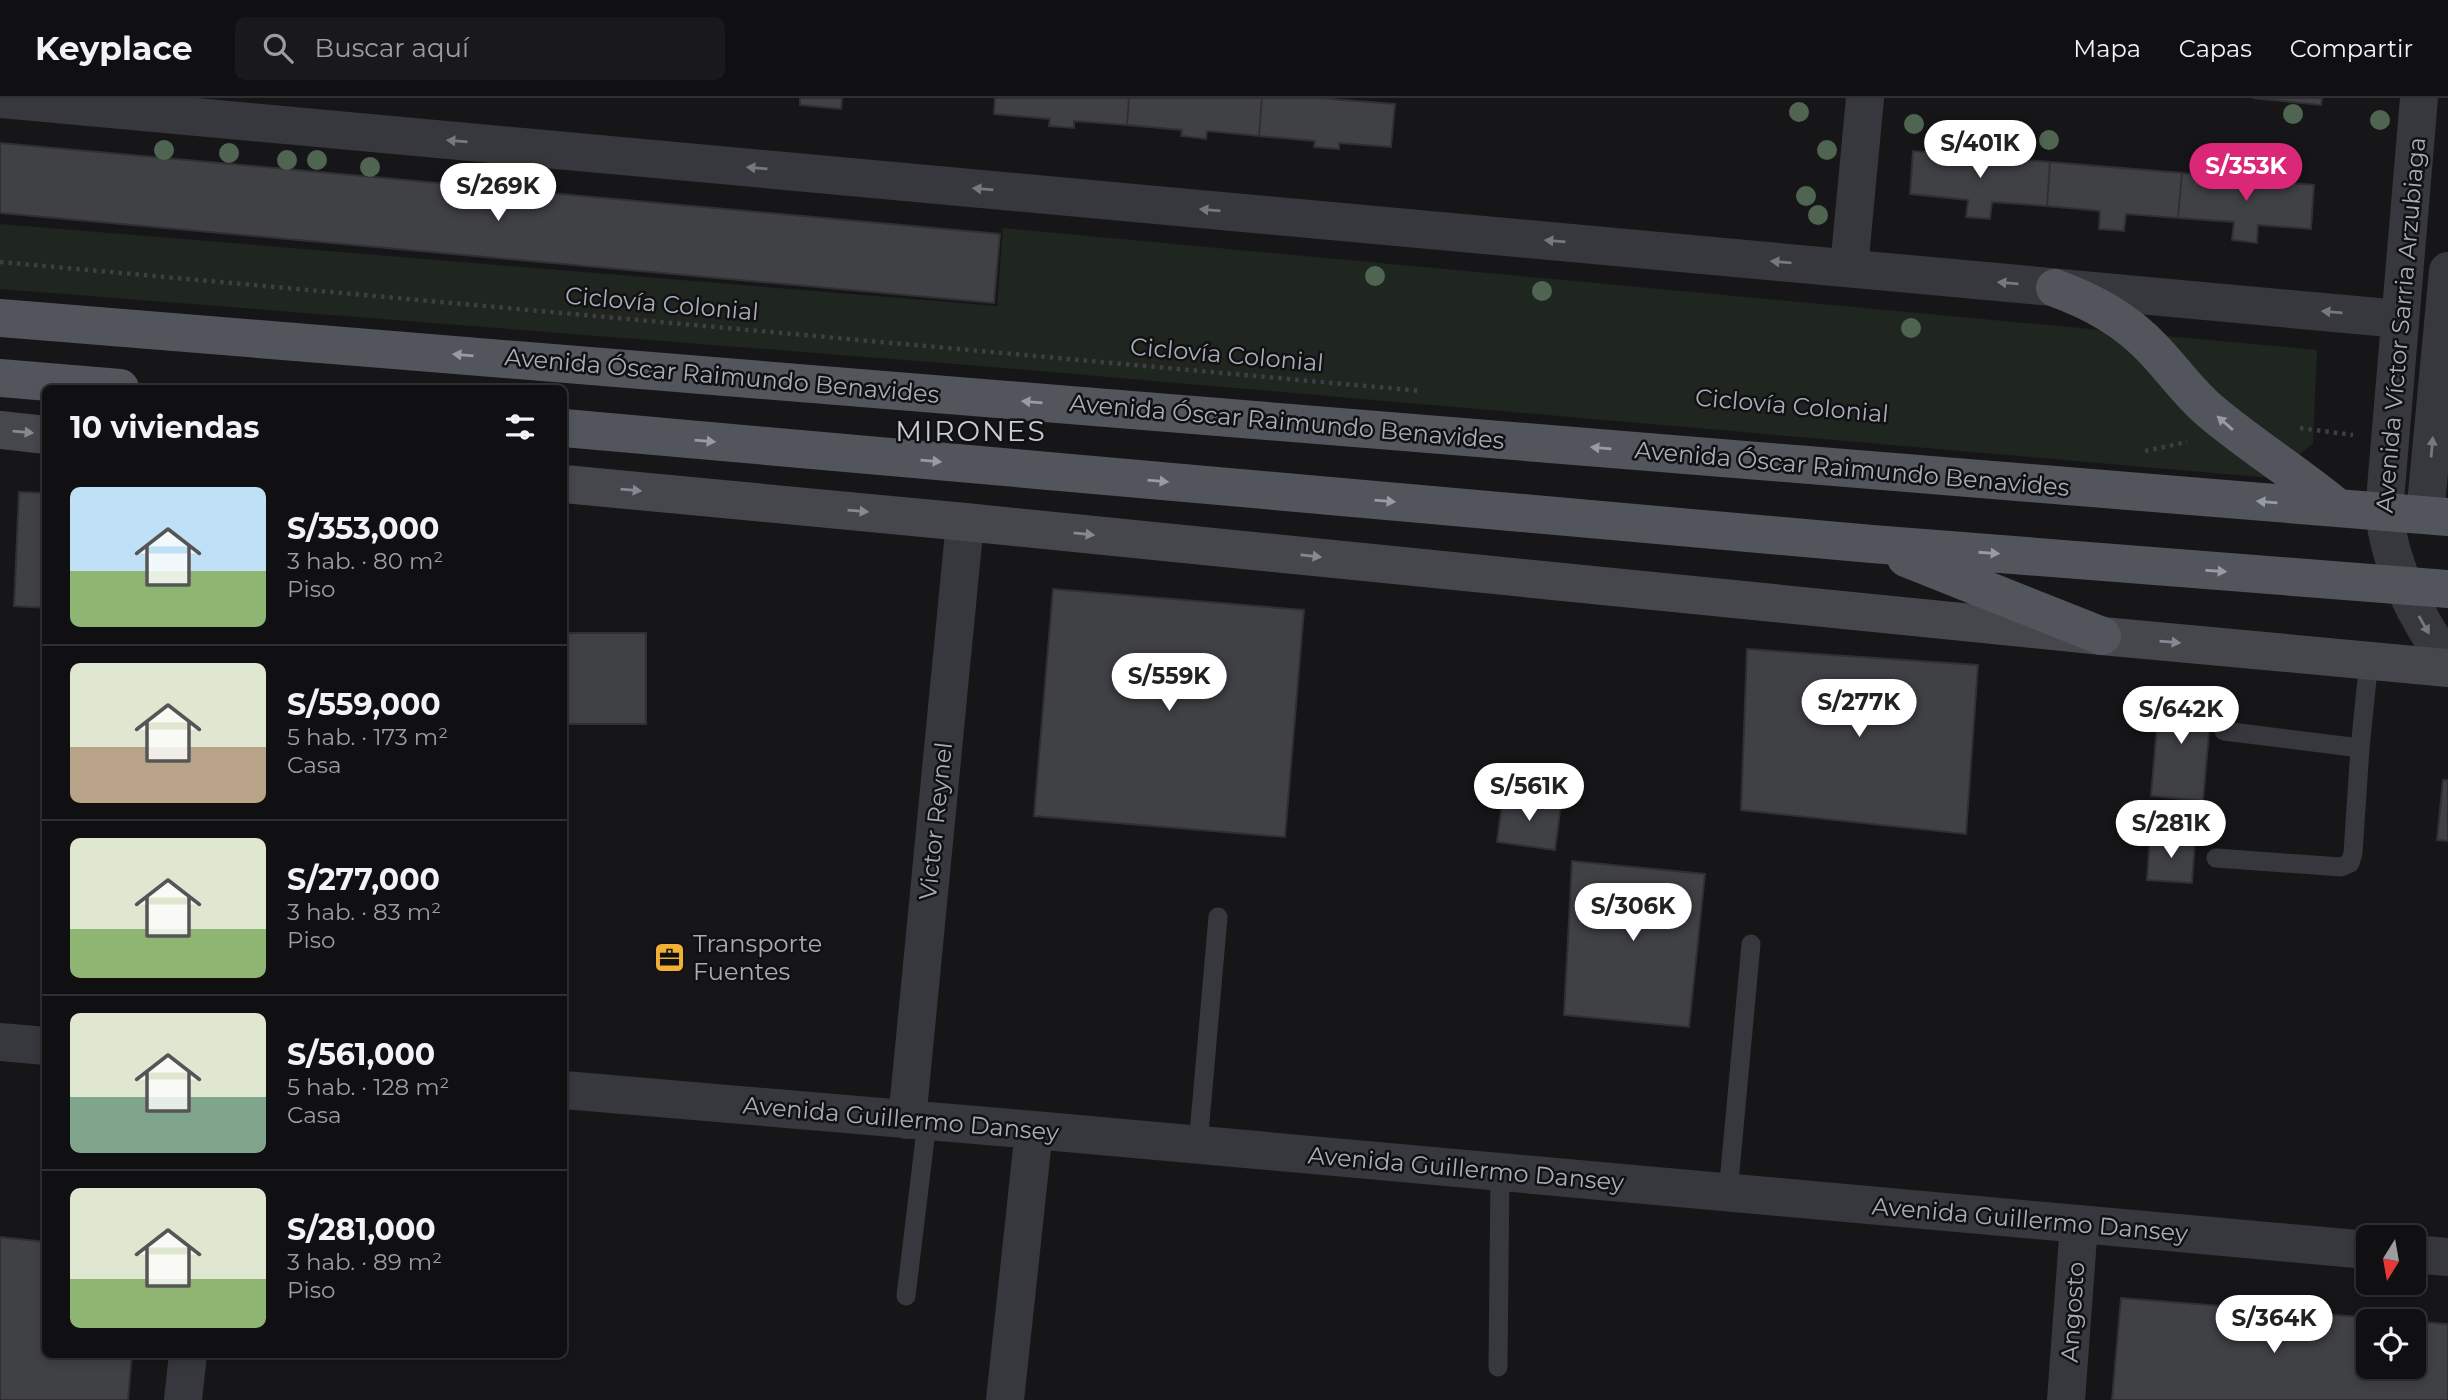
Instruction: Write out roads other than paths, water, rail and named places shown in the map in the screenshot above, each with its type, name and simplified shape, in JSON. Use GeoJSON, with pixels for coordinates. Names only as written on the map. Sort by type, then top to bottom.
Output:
{"type":"FeatureCollection","features":[{"type":"Feature","properties":{"kind":"main road"},"geometry":{"type":"LineString","coordinates":[[2055,288],[2109,311],[2132,328],[2205,407],[2234,431],[2303,478],[2338,508]]}},
{"type":"Feature","properties":{"kind":"main road","name":"Avenida Óscar Raimundo Benavides"},"geometry":{"type":"LineString","coordinates":[[0,318],[2437,516]]}},
{"type":"Feature","properties":{"kind":"main road"},"geometry":{"type":"LineString","coordinates":[[0,378],[84,385]]}},
{"type":"Feature","properties":{"kind":"main road"},"geometry":{"type":"LineString","coordinates":[[567,428],[1872,544],[2448,589]]}},
{"type":"Feature","properties":{"kind":"main road"},"geometry":{"type":"LineString","coordinates":[[0,430],[42,435]]}},
{"type":"Feature","properties":{"kind":"main road"},"geometry":{"type":"LineString","coordinates":[[567,484],[2102,636],[2448,666]]}},
{"type":"Feature","properties":{"kind":"main road"},"geometry":{"type":"LineString","coordinates":[[1872,544],[2102,636]]}},
{"type":"Feature","properties":{"kind":"street"},"geometry":{"type":"LineString","coordinates":[[1849,268],[1865,98]]}},
{"type":"Feature","properties":{"kind":"street","name":"Avenida Víctor Sarria Arzubiaga"},"geometry":{"type":"LineString","coordinates":[[2419,98],[2384,512],[2386,538],[2393,562],[2420,618],[2448,666]]}},
{"type":"Feature","properties":{"kind":"street"},"geometry":{"type":"LineString","coordinates":[[0,99],[2400,318]]}},
{"type":"Feature","properties":{"kind":"street","name":"Avenida Víctor Sarria Arzubiaga"},"geometry":{"type":"LineString","coordinates":[[2437,516],[2448,271]]}},
{"type":"Feature","properties":{"kind":"street","name":"Victor Reynel"},"geometry":{"type":"LineString","coordinates":[[917,1121],[965,522]]}},
{"type":"Feature","properties":{"kind":"street"},"geometry":{"type":"LineString","coordinates":[[0,1042],[42,1046]]}},
{"type":"Feature","properties":{"kind":"street","name":"Avenida Guillermo Dansey"},"geometry":{"type":"LineString","coordinates":[[567,1090],[2356,1249]]}},
{"type":"Feature","properties":{"kind":"street"},"geometry":{"type":"LineString","coordinates":[[1005,1400],[1034,1130]]}},
{"type":"Feature","properties":{"kind":"street","name":"Angosto"},"geometry":{"type":"LineString","coordinates":[[2066,1400],[2079,1224]]}},
{"type":"Feature","properties":{"kind":"street"},"geometry":{"type":"LineString","coordinates":[[2426,1255],[2448,1258]]}},
{"type":"Feature","properties":{"kind":"street"},"geometry":{"type":"LineString","coordinates":[[183,1400],[188,1358]]}},
{"type":"Feature","properties":{"kind":"lane"},"geometry":{"type":"LineString","coordinates":[[2216,858],[2341,867],[2350,863],[2369,660]]}},
{"type":"Feature","properties":{"kind":"lane"},"geometry":{"type":"LineString","coordinates":[[2224,731],[2360,748]]}},
{"type":"Feature","properties":{"kind":"lane"},"geometry":{"type":"LineString","coordinates":[[1198,1145],[1218,918]]}},
{"type":"Feature","properties":{"kind":"lane"},"geometry":{"type":"LineString","coordinates":[[1728,1193],[1751,944]]}},
{"type":"Feature","properties":{"kind":"lane"},"geometry":{"type":"LineString","coordinates":[[906,1296],[917,1121]]}},
{"type":"Feature","properties":{"kind":"lane"},"geometry":{"type":"LineString","coordinates":[[1498,1367],[1500,1172]]}},
{"type":"Feature","properties":{"kind":"place","name":"Transporte Fuentes"},"geometry":{"type":"Point","coordinates":[670,958]}},
{"type":"Feature","properties":{"kind":"district","name":"MIRONES"},"geometry":{"type":"Point","coordinates":[971,431]}}]}
